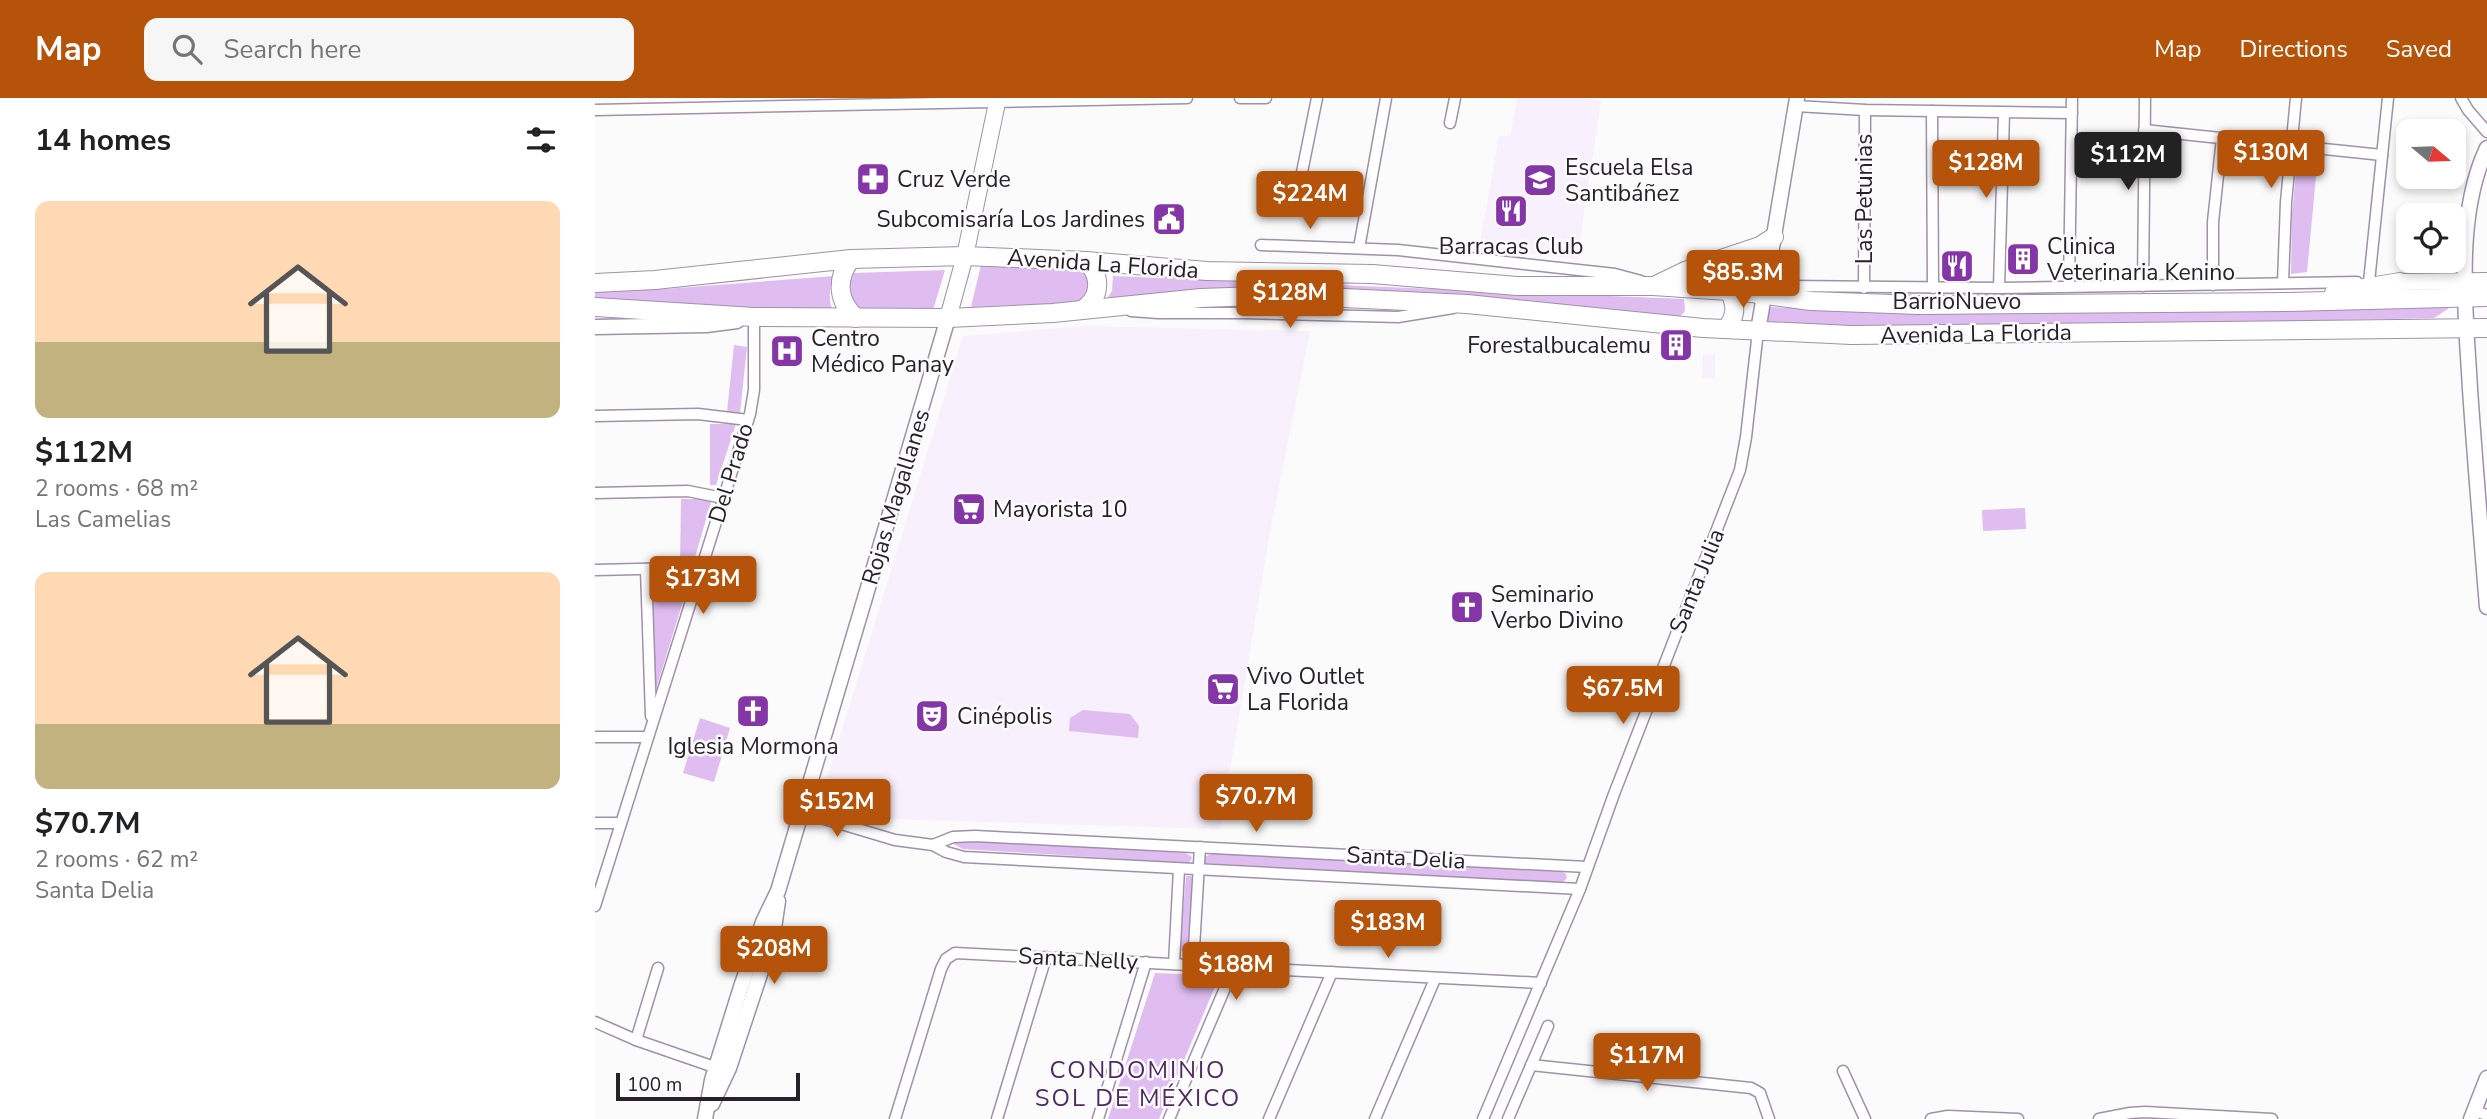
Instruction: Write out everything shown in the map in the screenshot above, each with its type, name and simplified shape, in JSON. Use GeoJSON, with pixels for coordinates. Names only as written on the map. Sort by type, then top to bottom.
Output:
{"type":"FeatureCollection","features":[{"type":"Feature","properties":{"kind":"main road","name":"Rojas Magallanes"},"geometry":{"type":"LineString","coordinates":[[949,318],[965,256],[997,101]]}},
{"type":"Feature","properties":{"kind":"main road"},"geometry":{"type":"LineString","coordinates":[[1653,286],[1685,271],[1760,246],[1774,237]]}},
{"type":"Feature","properties":{"kind":"main road","name":"Avenida La Florida"},"geometry":{"type":"LineString","coordinates":[[595,283],[655,280],[851,259],[965,256],[1086,261],[1179,270],[1339,273],[1517,285],[1653,286],[1730,291],[1811,301],[1919,305],[2289,302],[2465,289],[2487,281]]}},
{"type":"Feature","properties":{"kind":"main road"},"geometry":{"type":"LineString","coordinates":[[851,259],[842,274],[840,287],[845,304],[856,318]]}},
{"type":"Feature","properties":{"kind":"main road"},"geometry":{"type":"LineString","coordinates":[[1082,310],[1094,299],[1097,287],[1095,274],[1086,261]]}},
{"type":"Feature","properties":{"kind":"main road","name":"Avenida La Florida"},"geometry":{"type":"LineString","coordinates":[[2400,282],[2465,289],[2487,296]]}},
{"type":"Feature","properties":{"kind":"main road"},"geometry":{"type":"LineString","coordinates":[[2289,302],[2400,282]]}},
{"type":"Feature","properties":{"kind":"main road"},"geometry":{"type":"LineString","coordinates":[[1726,329],[1735,313],[1730,291]]}},
{"type":"Feature","properties":{"kind":"main road","name":"Avenida La Florida"},"geometry":{"type":"LineString","coordinates":[[595,307],[754,317],[949,318],[1257,295],[1467,304],[1726,329],[1888,336],[2487,328]]}},
{"type":"Feature","properties":{"kind":"main road"},"geometry":{"type":"LineString","coordinates":[[2119,304],[2111,311],[2109,320],[2113,328],[2120,332]]}},
{"type":"Feature","properties":{"kind":"street"},"geometry":{"type":"LineString","coordinates":[[595,110],[1187,98]]}},
{"type":"Feature","properties":{"kind":"street"},"geometry":{"type":"LineString","coordinates":[[1240,98],[1266,98]]}},
{"type":"Feature","properties":{"kind":"street"},"geometry":{"type":"LineString","coordinates":[[1300,182],[1317,98]]}},
{"type":"Feature","properties":{"kind":"street"},"geometry":{"type":"LineString","coordinates":[[1359,248],[1386,98]]}},
{"type":"Feature","properties":{"kind":"street"},"geometry":{"type":"LineString","coordinates":[[1450,123],[1455,98]]}},
{"type":"Feature","properties":{"kind":"street"},"geometry":{"type":"LineString","coordinates":[[2069,286],[2072,98]]}},
{"type":"Feature","properties":{"kind":"street"},"geometry":{"type":"LineString","coordinates":[[2143,286],[2145,98]]}},
{"type":"Feature","properties":{"kind":"street"},"geometry":{"type":"LineString","coordinates":[[2283,283],[2285,220],[2296,98]]}},
{"type":"Feature","properties":{"kind":"street"},"geometry":{"type":"LineString","coordinates":[[2369,282],[2388,98]]}},
{"type":"Feature","properties":{"kind":"street"},"geometry":{"type":"LineString","coordinates":[[2461,98],[2467,110],[2487,132]]}},
{"type":"Feature","properties":{"kind":"street"},"geometry":{"type":"LineString","coordinates":[[1797,102],[1865,110],[2072,113]]}},
{"type":"Feature","properties":{"kind":"street","name":"Santa Julia"},"geometry":{"type":"LineString","coordinates":[[1483,1119],[1580,889],[1614,793],[1739,470],[1746,437],[1763,295],[1797,102]]}},
{"type":"Feature","properties":{"kind":"street","name":"Las Petunias"},"geometry":{"type":"LineString","coordinates":[[1864,288],[1865,110]]}},
{"type":"Feature","properties":{"kind":"street"},"geometry":{"type":"LineString","coordinates":[[1932,111],[1933,288]]}},
{"type":"Feature","properties":{"kind":"street"},"geometry":{"type":"LineString","coordinates":[[1999,288],[2004,113]]}},
{"type":"Feature","properties":{"kind":"street"},"geometry":{"type":"LineString","coordinates":[[2144,130],[2382,155]]}},
{"type":"Feature","properties":{"kind":"street"},"geometry":{"type":"LineString","coordinates":[[2213,285],[2213,222],[2222,138]]}},
{"type":"Feature","properties":{"kind":"street"},"geometry":{"type":"LineString","coordinates":[[2487,148],[2471,193],[2465,289],[2487,607]]}},
{"type":"Feature","properties":{"kind":"street","name":"Avenida La Florida"},"geometry":{"type":"LineString","coordinates":[[1261,245],[1421,252],[1615,274],[1653,286]]}},
{"type":"Feature","properties":{"kind":"street","name":"Avenida La Florida"},"geometry":{"type":"LineString","coordinates":[[1763,295],[1775,288],[1788,286],[1999,288],[2400,282]]}},
{"type":"Feature","properties":{"kind":"street","name":"Avenida La Florida"},"geometry":{"type":"LineString","coordinates":[[595,327],[706,325],[754,317]]}},
{"type":"Feature","properties":{"kind":"street","name":"Del Prado"},"geometry":{"type":"LineString","coordinates":[[596,903],[748,420],[754,390],[754,317]]}},
{"type":"Feature","properties":{"kind":"street","name":"Rojas Magallanes"},"geometry":{"type":"LineString","coordinates":[[706,1117],[773,935],[778,891],[949,318]]}},
{"type":"Feature","properties":{"kind":"street"},"geometry":{"type":"LineString","coordinates":[[595,416],[698,414],[748,420]]}},
{"type":"Feature","properties":{"kind":"street"},"geometry":{"type":"LineString","coordinates":[[595,493],[688,491],[723,498]]}},
{"type":"Feature","properties":{"kind":"street"},"geometry":{"type":"LineString","coordinates":[[595,570],[681,568],[700,572]]}},
{"type":"Feature","properties":{"kind":"street"},"geometry":{"type":"LineString","coordinates":[[595,737],[650,732],[646,569]]}},
{"type":"Feature","properties":{"kind":"street","name":"Santa Delia"},"geometry":{"type":"LineString","coordinates":[[801,812],[895,840],[933,845],[964,857],[1580,889]]}},
{"type":"Feature","properties":{"kind":"street"},"geometry":{"type":"LineString","coordinates":[[595,823],[621,823]]}},
{"type":"Feature","properties":{"kind":"street","name":"Santa Delia"},"geometry":{"type":"LineString","coordinates":[[933,845],[953,838],[975,836],[1587,867]]}},
{"type":"Feature","properties":{"kind":"street"},"geometry":{"type":"LineString","coordinates":[[1193,965],[1200,847]]}},
{"type":"Feature","properties":{"kind":"street"},"geometry":{"type":"LineString","coordinates":[[1174,964],[1179,869]]}},
{"type":"Feature","properties":{"kind":"street","name":"Santa Nelly"},"geometry":{"type":"LineString","coordinates":[[895,1119],[941,969],[951,956],[965,953],[1541,983]]}},
{"type":"Feature","properties":{"kind":"street"},"geometry":{"type":"LineString","coordinates":[[997,1119],[1046,957]]}},
{"type":"Feature","properties":{"kind":"street"},"geometry":{"type":"LineString","coordinates":[[1098,1119],[1146,962]]}},
{"type":"Feature","properties":{"kind":"street"},"geometry":{"type":"LineString","coordinates":[[636,1040],[657,968]]}},
{"type":"Feature","properties":{"kind":"street"},"geometry":{"type":"LineString","coordinates":[[1169,1119],[1234,968]]}},
{"type":"Feature","properties":{"kind":"street"},"geometry":{"type":"LineString","coordinates":[[1269,1119],[1332,972]]}},
{"type":"Feature","properties":{"kind":"street"},"geometry":{"type":"LineString","coordinates":[[1375,1119],[1435,979]]}},
{"type":"Feature","properties":{"kind":"street"},"geometry":{"type":"LineString","coordinates":[[595,1022],[636,1040],[722,1070]]}},
{"type":"Feature","properties":{"kind":"street"},"geometry":{"type":"LineString","coordinates":[[1508,1119],[1548,1026]]}},
{"type":"Feature","properties":{"kind":"street"},"geometry":{"type":"LineString","coordinates":[[1531,1065],[1751,1088],[1760,1093],[1769,1119]]}},
{"type":"Feature","properties":{"kind":"street"},"geometry":{"type":"LineString","coordinates":[[1843,1071],[1865,1119]]}},
{"type":"Feature","properties":{"kind":"street"},"geometry":{"type":"LineString","coordinates":[[2477,1115],[2487,1077]]}},
{"type":"Feature","properties":{"kind":"street"},"geometry":{"type":"LineString","coordinates":[[2099,1119],[2130,1113],[2145,1116],[2272,1119]]}},
{"type":"Feature","properties":{"kind":"street"},"geometry":{"type":"LineString","coordinates":[[1931,1119],[1948,1116],[2018,1119]]}},
{"type":"Feature","properties":{"kind":"shaded area","name":"Escuela Elsa Santibáñez"},"geometry":{"type":"Polygon","coordinates":[[[1517,98],[1580,98],[1601,101],[1577,259],[1479,248],[1499,136],[1510,136],[1517,98]]]}},
{"type":"Feature","properties":{"kind":"shaded area"},"geometry":{"type":"Polygon","coordinates":[[[2298,152],[2318,155],[2307,272],[2291,274],[2292,213],[2298,152]]]}},
{"type":"Feature","properties":{"kind":"shaded area"},"geometry":{"type":"Polygon","coordinates":[[[981,265],[1080,269],[1091,278],[1091,291],[1081,303],[971,307],[981,265]]]}},
{"type":"Feature","properties":{"kind":"shaded area"},"geometry":{"type":"Polygon","coordinates":[[[945,270],[933,310],[855,312],[847,284],[854,273],[945,270]]]}},
{"type":"Feature","properties":{"kind":"shaded area"},"geometry":{"type":"Polygon","coordinates":[[[834,276],[830,294],[833,313],[595,299],[595,288],[665,289],[834,276]]]}},
{"type":"Feature","properties":{"kind":"shaded area"},"geometry":{"type":"Polygon","coordinates":[[[1113,276],[1684,299],[1685,311],[1678,319],[1395,293],[1105,302],[1112,291],[1113,276]]]}},
{"type":"Feature","properties":{"kind":"shaded area"},"geometry":{"type":"Polygon","coordinates":[[[2448,306],[2448,309],[2434,318],[1939,329],[1765,322],[1767,307],[1875,311],[2448,306]]]}},
{"type":"Feature","properties":{"kind":"shaded area","name":"Vivo Outlet La Florida"},"geometry":{"type":"Polygon","coordinates":[[[1084,326],[1310,331],[1268,543],[1220,829],[884,819],[821,798],[963,336],[1084,326]]]}},
{"type":"Feature","properties":{"kind":"shaded area"},"geometry":{"type":"Polygon","coordinates":[[[734,345],[747,347],[740,413],[727,412],[734,345]]]}},
{"type":"Feature","properties":{"kind":"shaded area"},"geometry":{"type":"Polygon","coordinates":[[[1703,354],[1715,354],[1715,378],[1702,378],[1703,354]]]}},
{"type":"Feature","properties":{"kind":"shaded area"},"geometry":{"type":"Polygon","coordinates":[[[710,424],[736,424],[716,485],[710,485],[710,424]]]}},
{"type":"Feature","properties":{"kind":"shaded area"},"geometry":{"type":"Polygon","coordinates":[[[681,499],[712,499],[693,564],[680,564],[681,499]]]}},
{"type":"Feature","properties":{"kind":"shaded area"},"geometry":{"type":"Polygon","coordinates":[[[2025,508],[2026,529],[1983,531],[1982,510],[2025,508]]]}},
{"type":"Feature","properties":{"kind":"shaded area"},"geometry":{"type":"Polygon","coordinates":[[[654,576],[690,578],[653,699],[654,576]]]}},
{"type":"Feature","properties":{"kind":"shaded area"},"geometry":{"type":"Polygon","coordinates":[[[1083,710],[1130,714],[1139,726],[1138,738],[1069,731],[1070,718],[1083,710]]]}},
{"type":"Feature","properties":{"kind":"shaded area"},"geometry":{"type":"Polygon","coordinates":[[[700,718],[730,728],[714,782],[683,773],[700,718]]]}},
{"type":"Feature","properties":{"kind":"shaded area"},"geometry":{"type":"Polygon","coordinates":[[[965,840],[1185,853],[1192,859],[1188,863],[963,849],[952,843],[965,840]]]}},
{"type":"Feature","properties":{"kind":"shaded area"},"geometry":{"type":"Polygon","coordinates":[[[1214,853],[1562,872],[1567,878],[1562,883],[1204,863],[1204,857],[1214,853]]]}},
{"type":"Feature","properties":{"kind":"shaded area"},"geometry":{"type":"Polygon","coordinates":[[[1186,876],[1191,876],[1192,879],[1188,951],[1185,956],[1180,948],[1186,876]]]}},
{"type":"Feature","properties":{"kind":"shaded area","name":"CONDOMINIO SOL DE MÉXICO"},"geometry":{"type":"Polygon","coordinates":[[[1155,973],[1209,975],[1217,982],[1159,1119],[1108,1119],[1155,973]]]}},
{"type":"Feature","properties":{"kind":"place","name":"Cruz Verde"},"geometry":{"type":"Point","coordinates":[873,179]}},
{"type":"Feature","properties":{"kind":"place","name":"Escuela Elsa Santibáñez"},"geometry":{"type":"Point","coordinates":[1540,180]}},
{"type":"Feature","properties":{"kind":"place","name":"Barracas Club"},"geometry":{"type":"Point","coordinates":[1511,211]}},
{"type":"Feature","properties":{"kind":"place","name":"Subcomisaría Los Jardines"},"geometry":{"type":"Point","coordinates":[1169,219]}},
{"type":"Feature","properties":{"kind":"place","name":"Clinica Veterinaria Kenino"},"geometry":{"type":"Point","coordinates":[2023,259]}},
{"type":"Feature","properties":{"kind":"place","name":"BarrioNuevo"},"geometry":{"type":"Point","coordinates":[1957,266]}},
{"type":"Feature","properties":{"kind":"place","name":"Forestalbucalemu"},"geometry":{"type":"Point","coordinates":[1676,345]}},
{"type":"Feature","properties":{"kind":"place","name":"Centro Médico Panay"},"geometry":{"type":"Point","coordinates":[787,351]}},
{"type":"Feature","properties":{"kind":"place","name":"Mayorista 10"},"geometry":{"type":"Point","coordinates":[969,509]}},
{"type":"Feature","properties":{"kind":"place","name":"Seminario Verbo Divino"},"geometry":{"type":"Point","coordinates":[1467,607]}},
{"type":"Feature","properties":{"kind":"place","name":"Vivo Outlet La Florida"},"geometry":{"type":"Point","coordinates":[1223,689]}},
{"type":"Feature","properties":{"kind":"place","name":"Iglesia Mormona"},"geometry":{"type":"Point","coordinates":[753,711]}},
{"type":"Feature","properties":{"kind":"place","name":"Cinépolis"},"geometry":{"type":"Point","coordinates":[932,716]}},
{"type":"Feature","properties":{"kind":"district","name":"CONDOMINIO SOL DE MÉXICO"},"geometry":{"type":"Point","coordinates":[1138,1084]}}]}
